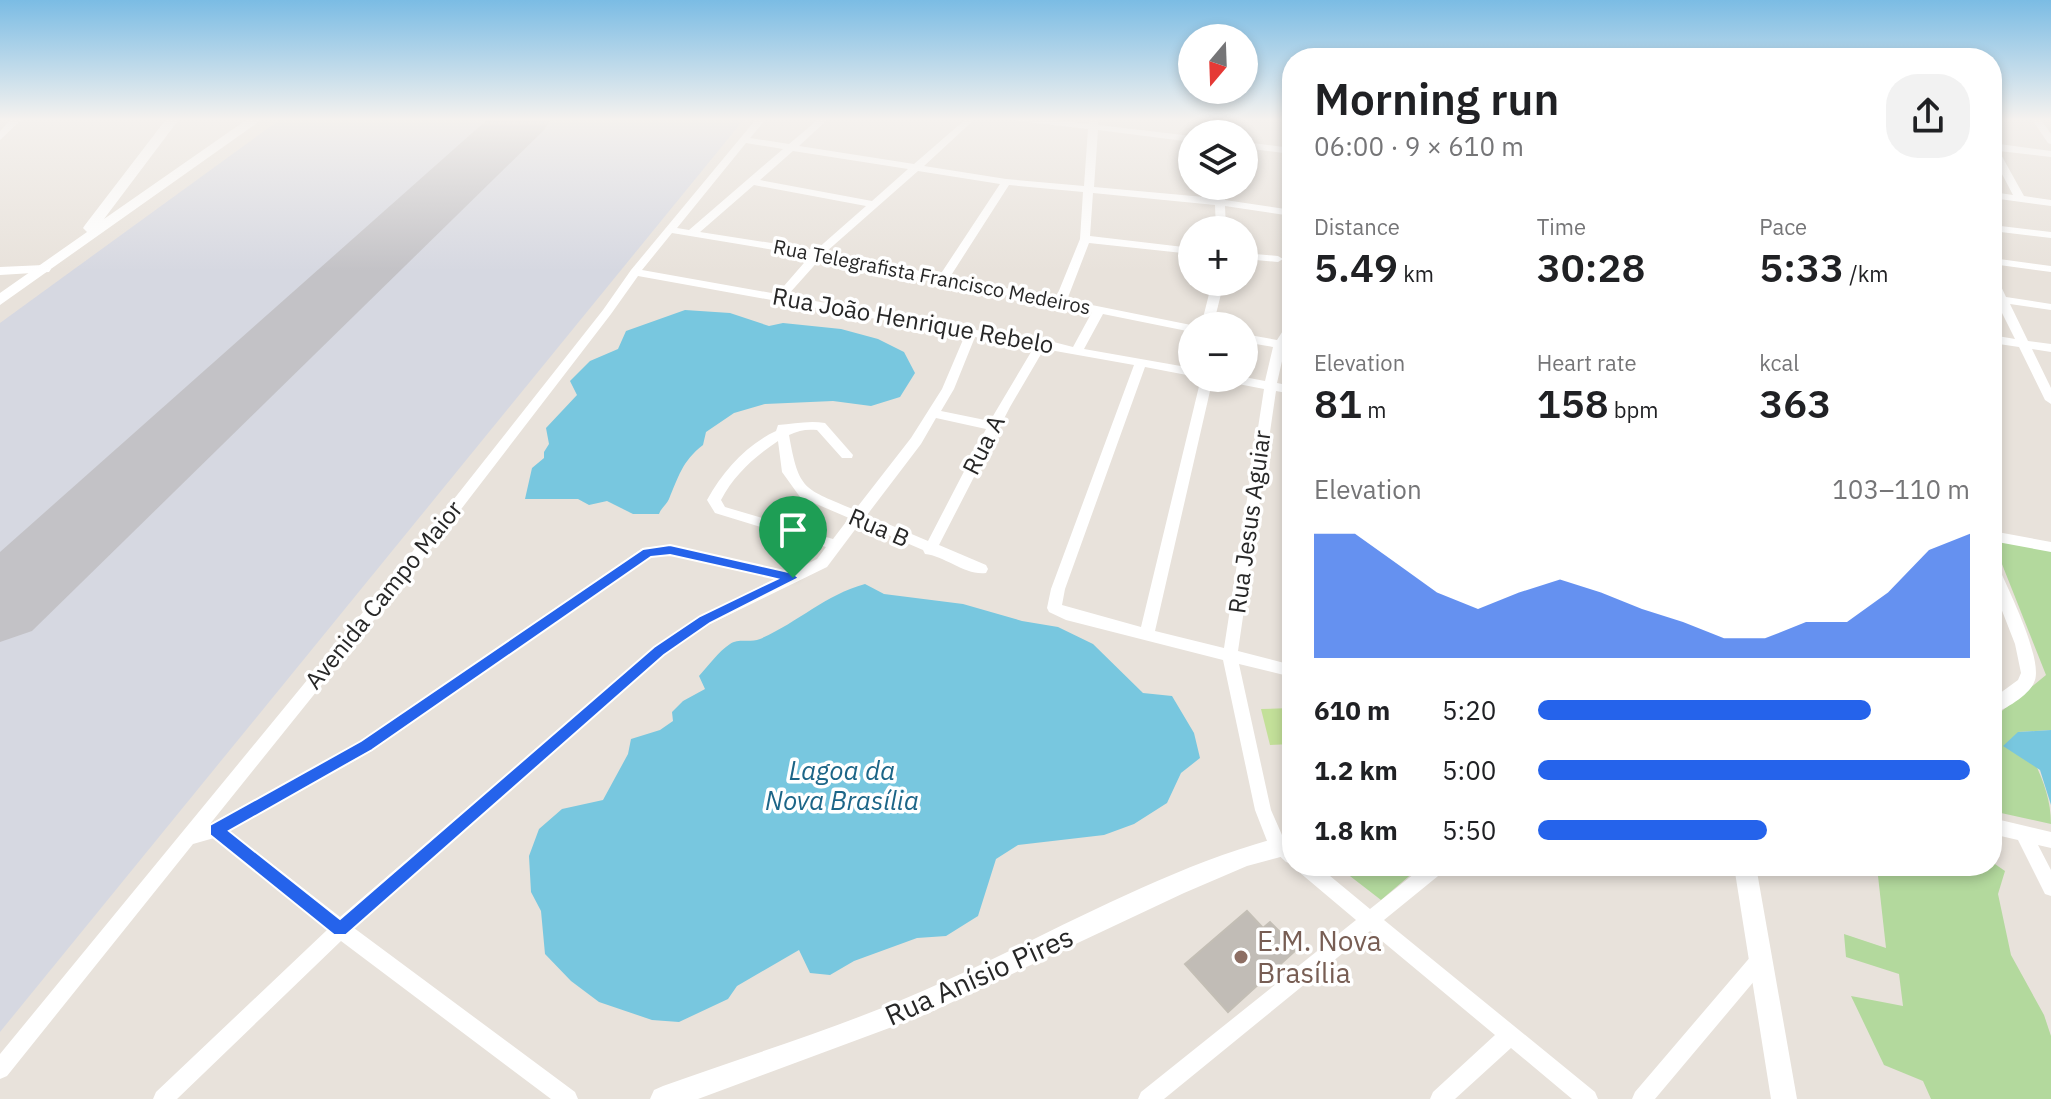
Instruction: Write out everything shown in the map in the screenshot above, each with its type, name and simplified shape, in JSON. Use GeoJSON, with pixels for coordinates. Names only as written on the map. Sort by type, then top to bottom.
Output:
{"type":"FeatureCollection","features":[{"type":"Feature","properties":{"kind":"main road"},"geometry":{"type":"LineString","coordinates":[[90,228],[134,169]]}},
{"type":"Feature","properties":{"kind":"main road"},"geometry":{"type":"LineString","coordinates":[[0,300],[90,228],[174,169]]}},
{"type":"Feature","properties":{"kind":"main road"},"geometry":{"type":"LineString","coordinates":[[0,292],[183,169]]}},
{"type":"Feature","properties":{"kind":"street","name":"Avenida Campo Maior"},"geometry":{"type":"LineString","coordinates":[[0,1069],[414,560],[635,272],[721,169]]}},
{"type":"Feature","properties":{"kind":"street"},"geometry":{"type":"LineString","coordinates":[[693,232],[764,169]]}},
{"type":"Feature","properties":{"kind":"street"},"geometry":{"type":"LineString","coordinates":[[780,297],[818,254],[913,169]]}},
{"type":"Feature","properties":{"kind":"street"},"geometry":{"type":"LineString","coordinates":[[923,169],[1090,192],[1220,202],[1282,211]]}},
{"type":"Feature","properties":{"kind":"street"},"geometry":{"type":"LineString","coordinates":[[1060,302],[1085,239],[1091,169]]}},
{"type":"Feature","properties":{"kind":"street"},"geometry":{"type":"LineString","coordinates":[[2004,169],[2020,199]]}},
{"type":"Feature","properties":{"kind":"street"},"geometry":{"type":"LineString","coordinates":[[751,181],[873,204]]}},
{"type":"Feature","properties":{"kind":"street"},"geometry":{"type":"LineString","coordinates":[[943,279],[1006,182]]}},
{"type":"Feature","properties":{"kind":"street"},"geometry":{"type":"LineString","coordinates":[[2002,196],[2051,203]]}},
{"type":"Feature","properties":{"kind":"street"},"geometry":{"type":"LineString","coordinates":[[1220,202],[1220,216]]}},
{"type":"Feature","properties":{"kind":"street"},"geometry":{"type":"LineString","coordinates":[[2002,229],[2051,235]]}},
{"type":"Feature","properties":{"kind":"street","name":"Rua Telegrafista Francisco Medeiros"},"geometry":{"type":"LineString","coordinates":[[671,230],[818,254],[1178,325]]}},
{"type":"Feature","properties":{"kind":"street"},"geometry":{"type":"LineString","coordinates":[[1085,239],[1178,249]]}},
{"type":"Feature","properties":{"kind":"street"},"geometry":{"type":"LineString","coordinates":[[1258,257],[1278,259]]}},
{"type":"Feature","properties":{"kind":"street"},"geometry":{"type":"LineString","coordinates":[[2002,262],[2051,269]]}},
{"type":"Feature","properties":{"kind":"street"},"geometry":{"type":"LineString","coordinates":[[0,271],[32,273]]}},
{"type":"Feature","properties":{"kind":"street","name":"Rua João Henrique Rebelo"},"geometry":{"type":"LineString","coordinates":[[635,272],[1178,370]]}},
{"type":"Feature","properties":{"kind":"street"},"geometry":{"type":"LineString","coordinates":[[0,279],[32,273]]}},
{"type":"Feature","properties":{"kind":"street"},"geometry":{"type":"LineString","coordinates":[[2002,300],[2051,307]]}},
{"type":"Feature","properties":{"kind":"street"},"geometry":{"type":"LineString","coordinates":[[2002,307],[2025,344],[2051,400]]}},
{"type":"Feature","properties":{"kind":"street"},"geometry":{"type":"LineString","coordinates":[[1077,350],[1099,310]]}},
{"type":"Feature","properties":{"kind":"street"},"geometry":{"type":"LineString","coordinates":[[163,1099],[340,929],[659,651],[705,620],[822,563],[855,517],[904,459],[948,389],[972,331]]}},
{"type":"Feature","properties":{"kind":"street"},"geometry":{"type":"LineString","coordinates":[[1258,340],[1282,344]]}},
{"type":"Feature","properties":{"kind":"street"},"geometry":{"type":"LineString","coordinates":[[2002,341],[2051,348]]}},
{"type":"Feature","properties":{"kind":"street","name":"Rua A"},"geometry":{"type":"LineString","coordinates":[[930,550],[993,426],[1042,343]]}},
{"type":"Feature","properties":{"kind":"street","name":"Rua Jesus Aguiar"},"geometry":{"type":"LineString","coordinates":[[1230,657],[1270,386],[1282,355]]}},
{"type":"Feature","properties":{"kind":"street"},"geometry":{"type":"LineString","coordinates":[[1141,363],[1058,589],[1054,608],[1066,614],[1282,669]]}},
{"type":"Feature","properties":{"kind":"street"},"geometry":{"type":"LineString","coordinates":[[1258,384],[1282,388]]}},
{"type":"Feature","properties":{"kind":"street"},"geometry":{"type":"LineString","coordinates":[[1147,633],[1204,392]]}},
{"type":"Feature","properties":{"kind":"street"},"geometry":{"type":"LineString","coordinates":[[932,413],[993,426]]}},
{"type":"Feature","properties":{"kind":"street"},"geometry":{"type":"LineString","coordinates":[[836,545],[716,508],[716,495],[743,462],[782,428],[819,425],[847,455]]}},
{"type":"Feature","properties":{"kind":"street","name":"Rua B"},"geometry":{"type":"LineString","coordinates":[[782,428],[789,472],[796,485],[831,507],[981,569]]}},
{"type":"Feature","properties":{"kind":"street"},"geometry":{"type":"LineString","coordinates":[[2002,538],[2051,547]]}},
{"type":"Feature","properties":{"kind":"street"},"geometry":{"type":"LineString","coordinates":[[190,837],[216,830],[366,746],[648,552],[670,550],[793,578]]}},
{"type":"Feature","properties":{"kind":"street"},"geometry":{"type":"LineString","coordinates":[[2002,593],[2022,642],[2029,672],[2027,681],[2002,700]]}},
{"type":"Feature","properties":{"kind":"street"},"geometry":{"type":"LineString","coordinates":[[1230,657],[1263,810],[1275,840],[1282,844]]}},
{"type":"Feature","properties":{"kind":"street"},"geometry":{"type":"LineString","coordinates":[[2002,828],[2051,840]]}},
{"type":"Feature","properties":{"kind":"street"},"geometry":{"type":"LineString","coordinates":[[216,830],[340,929],[568,1099]]}},
{"type":"Feature","properties":{"kind":"street"},"geometry":{"type":"LineString","coordinates":[[2023,833],[2051,887]]}},
{"type":"Feature","properties":{"kind":"street","name":"Rua Anísio Pires"},"geometry":{"type":"LineString","coordinates":[[663,1099],[927,1002],[1176,885],[1282,850]]}},
{"type":"Feature","properties":{"kind":"street"},"geometry":{"type":"LineString","coordinates":[[1317,876],[1588,1099]]}},
{"type":"Feature","properties":{"kind":"street"},"geometry":{"type":"LineString","coordinates":[[1148,1099],[1425,876]]}},
{"type":"Feature","properties":{"kind":"street"},"geometry":{"type":"LineString","coordinates":[[1746,876],[1784,1099]]}},
{"type":"Feature","properties":{"kind":"street"},"geometry":{"type":"LineString","coordinates":[[1642,1099],[1759,961]]}},
{"type":"Feature","properties":{"kind":"street"},"geometry":{"type":"LineString","coordinates":[[1440,1099],[1511,1034]]}},
{"type":"Feature","properties":{"kind":"shaded area"},"geometry":{"type":"Polygon","coordinates":[[[211,169],[703,169],[0,1032],[0,323],[211,169]]]}},
{"type":"Feature","properties":{"kind":"green space"},"geometry":{"type":"Polygon","coordinates":[[[2002,541],[2051,550],[2051,730],[2018,732],[2045,788],[2051,824],[2002,813],[2002,711],[2046,675],[2002,564],[2002,541]]]}},
{"type":"Feature","properties":{"kind":"green space"},"geometry":{"type":"Polygon","coordinates":[[[1282,708],[1282,744],[1270,745],[1261,709],[1282,708]]]}},
{"type":"Feature","properties":{"kind":"green space"},"geometry":{"type":"Polygon","coordinates":[[[2002,869],[2005,871],[1998,894],[2011,955],[2044,1015],[2051,1036],[2051,1099],[1931,1099],[1923,1081],[1884,1065],[1851,996],[1903,1006],[1899,974],[1846,957],[1844,934],[1886,948],[1878,876],[2002,876],[2002,869]]]}},
{"type":"Feature","properties":{"kind":"green space"},"geometry":{"type":"Polygon","coordinates":[[[1350,876],[1409,876],[1381,900],[1350,876]]]}},
{"type":"Feature","properties":{"kind":"water"},"geometry":{"type":"Polygon","coordinates":[[[685,310],[730,313],[769,326],[783,323],[841,329],[878,339],[904,352],[915,373],[900,397],[871,406],[833,401],[765,404],[734,413],[706,432],[703,445],[685,464],[659,514],[633,514],[607,501],[589,505],[578,499],[525,499],[532,468],[544,458],[549,444],[546,428],[577,395],[570,381],[590,361],[618,349],[626,331],[685,310]]]}},
{"type":"Feature","properties":{"kind":"water","name":"Lagoa da Nova Brasília"},"geometry":{"type":"Polygon","coordinates":[[[865,584],[884,594],[963,604],[1022,621],[1058,627],[1093,644],[1143,693],[1172,696],[1194,733],[1200,758],[1181,773],[1167,803],[1134,824],[1104,835],[1018,845],[996,859],[978,916],[946,936],[917,938],[854,961],[830,975],[810,973],[799,950],[737,986],[728,999],[679,1022],[652,1020],[599,1002],[571,981],[545,954],[541,911],[531,892],[529,856],[539,829],[562,809],[603,800],[628,754],[631,739],[660,730],[673,721],[672,712],[683,701],[705,689],[699,676],[726,647],[737,641],[760,639],[837,595],[865,584]]]}},
{"type":"Feature","properties":{"kind":"water"},"geometry":{"type":"Polygon","coordinates":[[[2051,730],[2051,805],[2040,770],[2003,746],[2018,732],[2051,730]]]}},
{"type":"Feature","properties":{"kind":"building","name":"E.M. Nova Brasília"},"geometry":{"type":"Polygon","coordinates":[[[1247,911],[1263,928],[1270,922],[1297,949],[1228,1012],[1185,964],[1247,911]]]}},
{"type":"Feature","properties":{"kind":"runway"},"geometry":{"type":"LineString","coordinates":[[0,606],[468,169]]}},
{"type":"Feature","properties":{"kind":"place","name":"E.M. Nova Brasília"},"geometry":{"type":"Point","coordinates":[1241,957]}},
{"type":"Feature","properties":{"kind":"route"},"geometry":{"type":"LineString","coordinates":[[670,550],[698,555],[793,578],[705,620],[659,651],[340,929],[232,846],[216,830],[366,746],[648,552],[670,550]]}}]}
